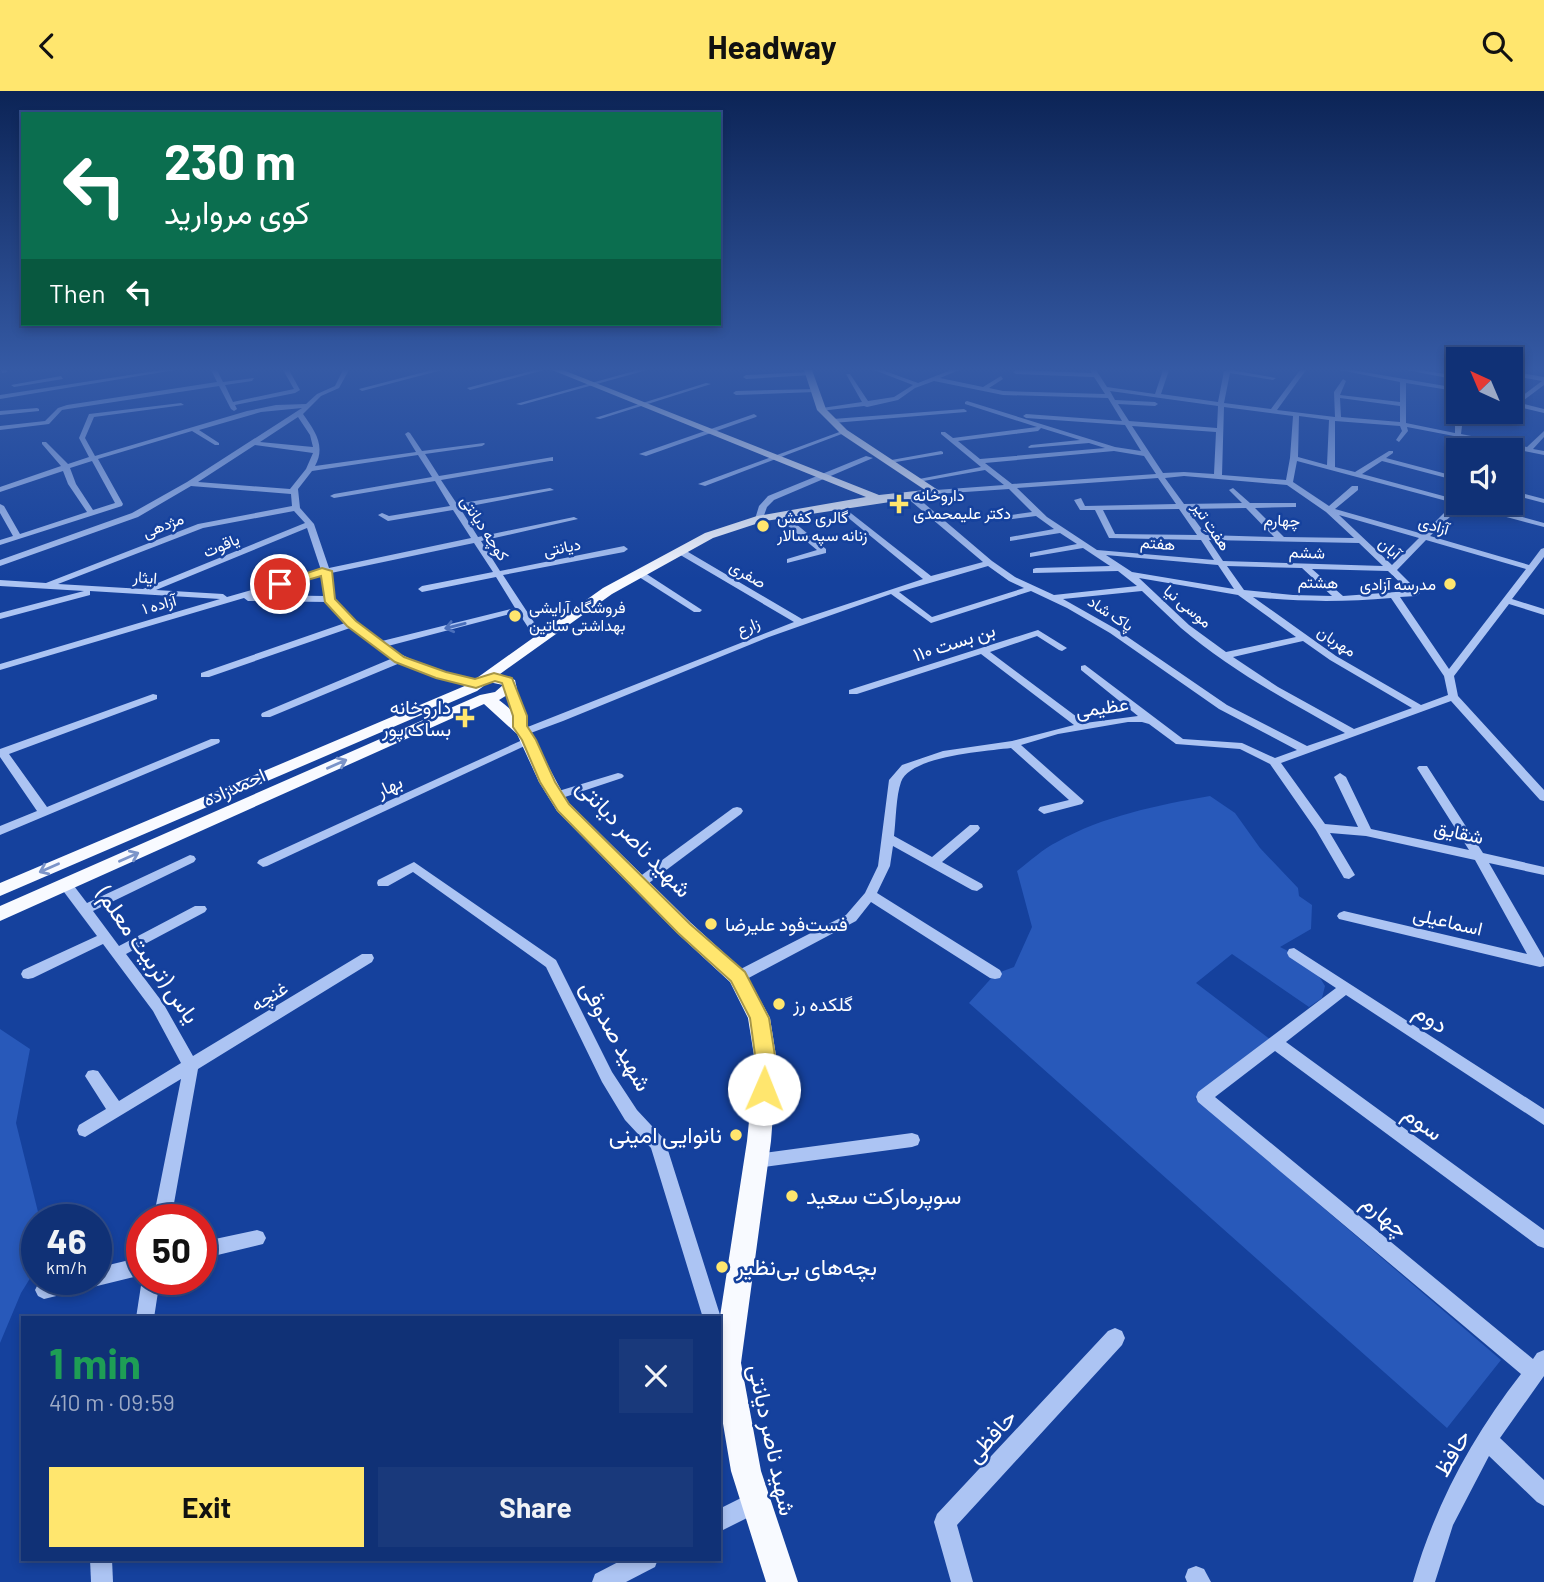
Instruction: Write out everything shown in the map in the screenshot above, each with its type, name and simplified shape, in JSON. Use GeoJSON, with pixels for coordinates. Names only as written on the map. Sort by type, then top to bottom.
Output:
{"type":"FeatureCollection","features":[{"type":"Feature","properties":{"kind":"main road"},"geometry":{"type":"LineString","coordinates":[[731,440],[876,498]]}},
{"type":"Feature","properties":{"kind":"main road"},"geometry":{"type":"LineString","coordinates":[[856,440],[936,492]]}},
{"type":"Feature","properties":{"kind":"main road"},"geometry":{"type":"LineString","coordinates":[[516,654],[509,685],[499,696],[480,689],[516,654],[538,636],[639,573],[716,534],[759,519],[876,498],[936,492]]}},
{"type":"Feature","properties":{"kind":"main road","name":"شهید ناصر دیانتی"},"geometry":{"type":"LineString","coordinates":[[509,685],[524,733],[556,796],[589,835],[738,977],[759,1018],[766,1062],[756,1161],[727,1363],[746,1471],[782,1582]]}},
{"type":"Feature","properties":{"kind":"main road","name":"شهید ناصر دیانتی"},"geometry":{"type":"LineString","coordinates":[[480,689],[524,733]]}},
{"type":"Feature","properties":{"kind":"main road","name":"احمدزاده"},"geometry":{"type":"LineString","coordinates":[[0,915],[480,689]]}},
{"type":"Feature","properties":{"kind":"main road","name":"احمدزاده"},"geometry":{"type":"LineString","coordinates":[[0,890],[480,689]]}},
{"type":"Feature","properties":{"kind":"street"},"geometry":{"type":"LineString","coordinates":[[0,543],[118,504],[83,440]]}},
{"type":"Feature","properties":{"kind":"street"},"geometry":{"type":"LineString","coordinates":[[0,490],[65,466],[157,440]]}},
{"type":"Feature","properties":{"kind":"street"},"geometry":{"type":"LineString","coordinates":[[210,440],[217,444]]}},
{"type":"Feature","properties":{"kind":"street"},"geometry":{"type":"LineString","coordinates":[[0,563],[110,525],[152,506],[258,440]]}},
{"type":"Feature","properties":{"kind":"street"},"geometry":{"type":"LineString","coordinates":[[316,440],[317,450],[311,469],[294,492],[296,508],[310,524],[326,571],[330,599],[351,624],[400,659],[480,689]]}},
{"type":"Feature","properties":{"kind":"street","name":"کوچه دیانتی"},"geometry":{"type":"LineString","coordinates":[[411,440],[538,636]]}},
{"type":"Feature","properties":{"kind":"street"},"geometry":{"type":"LineString","coordinates":[[643,454],[685,440]]}},
{"type":"Feature","properties":{"kind":"street"},"geometry":{"type":"LineString","coordinates":[[702,484],[823,440]]}},
{"type":"Feature","properties":{"kind":"street"},"geometry":{"type":"LineString","coordinates":[[951,440],[1011,487]]}},
{"type":"Feature","properties":{"kind":"street"},"geometry":{"type":"LineString","coordinates":[[1083,440],[1114,449],[1147,454]]}},
{"type":"Feature","properties":{"kind":"street","name":"هفتِ تیر"},"geometry":{"type":"LineString","coordinates":[[1138,440],[1241,593]]}},
{"type":"Feature","properties":{"kind":"street"},"geometry":{"type":"LineString","coordinates":[[1218,475],[1220,440]]}},
{"type":"Feature","properties":{"kind":"street"},"geometry":{"type":"LineString","coordinates":[[1289,483],[1295,440]]}},
{"type":"Feature","properties":{"kind":"street"},"geometry":{"type":"LineString","coordinates":[[1331,468],[1333,440]]}},
{"type":"Feature","properties":{"kind":"street"},"geometry":{"type":"LineString","coordinates":[[1529,449],[1538,440]]}},
{"type":"Feature","properties":{"kind":"street"},"geometry":{"type":"LineString","coordinates":[[1031,447],[1091,442]]}},
{"type":"Feature","properties":{"kind":"street"},"geometry":{"type":"LineString","coordinates":[[44,443],[65,466],[77,493],[92,514]]}},
{"type":"Feature","properties":{"kind":"street"},"geometry":{"type":"LineString","coordinates":[[252,443],[317,450]]}},
{"type":"Feature","properties":{"kind":"street"},"geometry":{"type":"LineString","coordinates":[[311,469],[482,444]]}},
{"type":"Feature","properties":{"kind":"street"},"geometry":{"type":"LineString","coordinates":[[1523,448],[1544,453]]}},
{"type":"Feature","properties":{"kind":"street"},"geometry":{"type":"LineString","coordinates":[[978,461],[1114,449]]}},
{"type":"Feature","properties":{"kind":"street"},"geometry":{"type":"LineString","coordinates":[[1356,475],[1391,452]]}},
{"type":"Feature","properties":{"kind":"street"},"geometry":{"type":"LineString","coordinates":[[890,461],[941,453]]}},
{"type":"Feature","properties":{"kind":"street"},"geometry":{"type":"LineString","coordinates":[[759,519],[763,506],[771,498],[869,458]]}},
{"type":"Feature","properties":{"kind":"street"},"geometry":{"type":"LineString","coordinates":[[1294,458],[1446,499]]}},
{"type":"Feature","properties":{"kind":"street"},"geometry":{"type":"LineString","coordinates":[[334,496],[550,459]]}},
{"type":"Feature","properties":{"kind":"street"},"geometry":{"type":"LineString","coordinates":[[1381,459],[1446,472]]}},
{"type":"Feature","properties":{"kind":"street"},"geometry":{"type":"LineString","coordinates":[[918,480],[986,468]]}},
{"type":"Feature","properties":{"kind":"street"},"geometry":{"type":"LineString","coordinates":[[936,492],[1160,475],[1218,475],[1289,483],[1329,510],[1355,488]]}},
{"type":"Feature","properties":{"kind":"street"},"geometry":{"type":"LineString","coordinates":[[190,484],[294,492]]}},
{"type":"Feature","properties":{"kind":"street","name":"موسی نیا"},"geometry":{"type":"LineString","coordinates":[[1011,487],[1037,513],[1129,574],[1142,588],[1224,656],[1274,689],[1355,734]]}},
{"type":"Feature","properties":{"kind":"street"},"geometry":{"type":"LineString","coordinates":[[382,515],[388,519],[550,490]]}},
{"type":"Feature","properties":{"kind":"street"},"geometry":{"type":"LineString","coordinates":[[1233,490],[1281,539]]}},
{"type":"Feature","properties":{"kind":"street","name":"پاک شاد"},"geometry":{"type":"LineString","coordinates":[[909,495],[989,563],[1030,589],[1113,631],[1223,707],[1304,749]]}},
{"type":"Feature","properties":{"kind":"street"},"geometry":{"type":"LineString","coordinates":[[1523,495],[1544,501]]}},
{"type":"Feature","properties":{"kind":"street"},"geometry":{"type":"LineString","coordinates":[[1078,500],[1083,508],[1183,509],[1293,505]]}},
{"type":"Feature","properties":{"kind":"street"},"geometry":{"type":"LineString","coordinates":[[838,505],[929,579]]}},
{"type":"Feature","properties":{"kind":"street"},"geometry":{"type":"LineString","coordinates":[[0,506],[18,537]]}},
{"type":"Feature","properties":{"kind":"street","name":"مژدهی"},"geometry":{"type":"LineString","coordinates":[[46,586],[190,529],[296,508]]}},
{"type":"Feature","properties":{"kind":"street"},"geometry":{"type":"LineString","coordinates":[[1098,508],[1112,535],[1202,537]]}},
{"type":"Feature","properties":{"kind":"street","name":"آزادی"},"geometry":{"type":"LineString","coordinates":[[1329,510],[1532,568]]}},
{"type":"Feature","properties":{"kind":"street","name":"آبان"},"geometry":{"type":"LineString","coordinates":[[1329,510],[1416,593],[1394,595]]}},
{"type":"Feature","properties":{"kind":"street"},"geometry":{"type":"LineString","coordinates":[[1008,518],[1037,513]]}},
{"type":"Feature","properties":{"kind":"street"},"geometry":{"type":"LineString","coordinates":[[780,515],[823,551],[790,561]]}},
{"type":"Feature","properties":{"kind":"street"},"geometry":{"type":"LineString","coordinates":[[1393,569],[1447,515]]}},
{"type":"Feature","properties":{"kind":"street"},"geometry":{"type":"LineString","coordinates":[[1507,515],[1544,525]]}},
{"type":"Feature","properties":{"kind":"street","name":"آزاده ۱"},"geometry":{"type":"LineString","coordinates":[[0,667],[326,571],[574,519]]}},
{"type":"Feature","properties":{"kind":"street","name":"یاقوت"},"geometry":{"type":"LineString","coordinates":[[143,593],[310,524]]}},
{"type":"Feature","properties":{"kind":"street"},"geometry":{"type":"LineString","coordinates":[[1013,539],[1061,530]]}},
{"type":"Feature","properties":{"kind":"street","name":"چهارم"},"geometry":{"type":"LineString","coordinates":[[1202,537],[1360,541]]}},
{"type":"Feature","properties":{"kind":"street"},"geometry":{"type":"LineString","coordinates":[[1033,555],[1084,545]]}},
{"type":"Feature","properties":{"kind":"street","name":"دیانتی"},"geometry":{"type":"LineString","coordinates":[[422,589],[624,549]]}},
{"type":"Feature","properties":{"kind":"street","name":"صفری"},"geometry":{"type":"LineString","coordinates":[[680,551],[801,622]]}},
{"type":"Feature","properties":{"kind":"street","name":"هفتم"},"geometry":{"type":"LineString","coordinates":[[1094,551],[1220,563]]}},
{"type":"Feature","properties":{"kind":"street"},"geometry":{"type":"LineString","coordinates":[[1449,676],[1544,551]]}},
{"type":"Feature","properties":{"kind":"street","name":"زارع"},"geometry":{"type":"LineString","coordinates":[[524,733],[801,622],[929,579],[989,563]]}},
{"type":"Feature","properties":{"kind":"street","name":"ششم"},"geometry":{"type":"LineString","coordinates":[[1220,563],[1393,569]]}},
{"type":"Feature","properties":{"kind":"street"},"geometry":{"type":"LineString","coordinates":[[1304,566],[1341,599]]}},
{"type":"Feature","properties":{"kind":"street"},"geometry":{"type":"LineString","coordinates":[[1036,571],[1118,568]]}},
{"type":"Feature","properties":{"kind":"street"},"geometry":{"type":"LineString","coordinates":[[639,573],[697,610]]}},
{"type":"Feature","properties":{"kind":"street"},"geometry":{"type":"LineString","coordinates":[[1129,574],[1241,593]]}},
{"type":"Feature","properties":{"kind":"street","name":"ایثار"},"geometry":{"type":"LineString","coordinates":[[0,583],[234,598],[330,599]]}},
{"type":"Feature","properties":{"kind":"street"},"geometry":{"type":"LineString","coordinates":[[1051,598],[1142,588]]}},
{"type":"Feature","properties":{"kind":"street"},"geometry":{"type":"LineString","coordinates":[[892,591],[931,620],[1030,589]]}},
{"type":"Feature","properties":{"kind":"street"},"geometry":{"type":"LineString","coordinates":[[0,616],[98,590]]}},
{"type":"Feature","properties":{"kind":"street","name":"هشتم"},"geometry":{"type":"LineString","coordinates":[[1241,593],[1341,599],[1394,595]]}},
{"type":"Feature","properties":{"kind":"street","name":"مهربان"},"geometry":{"type":"LineString","coordinates":[[1241,593],[1303,638],[1421,709]]}},
{"type":"Feature","properties":{"kind":"street"},"geometry":{"type":"LineString","coordinates":[[1394,595],[1449,676],[1453,697],[1544,797]]}},
{"type":"Feature","properties":{"kind":"street"},"geometry":{"type":"LineString","coordinates":[[1506,600],[1544,612]]}},
{"type":"Feature","properties":{"kind":"street"},"geometry":{"type":"LineString","coordinates":[[379,645],[521,610]]}},
{"type":"Feature","properties":{"kind":"street"},"geometry":{"type":"LineString","coordinates":[[205,675],[351,624]]}},
{"type":"Feature","properties":{"kind":"street","name":"بن بست ۱۱۰"},"geometry":{"type":"LineString","coordinates":[[853,692],[1038,633],[1062,648]]}},
{"type":"Feature","properties":{"kind":"street"},"geometry":{"type":"LineString","coordinates":[[1224,656],[1303,638]]}},
{"type":"Feature","properties":{"kind":"street"},"geometry":{"type":"LineString","coordinates":[[983,651],[1083,727]]}},
{"type":"Feature","properties":{"kind":"street"},"geometry":{"type":"LineString","coordinates":[[265,715],[400,659]]}},
{"type":"Feature","properties":{"kind":"street"},"geometry":{"type":"LineString","coordinates":[[1085,668],[1153,722]]}},
{"type":"Feature","properties":{"kind":"street"},"geometry":{"type":"LineString","coordinates":[[44,812],[1,753],[153,697]]}},
{"type":"Feature","properties":{"kind":"street"},"geometry":{"type":"LineString","coordinates":[[1349,875],[1321,828],[1275,762],[1304,749],[1355,734],[1453,697]]}},
{"type":"Feature","properties":{"kind":"street","name":"عظیمی"},"geometry":{"type":"LineString","coordinates":[[887,837],[895,780],[906,767],[943,754],[1013,744],[1128,719],[1143,719],[1153,722],[1180,742],[1242,746],[1275,762]]}},
{"type":"Feature","properties":{"kind":"street","name":"بهار"},"geometry":{"type":"LineString","coordinates":[[263,863],[524,733]]}},
{"type":"Feature","properties":{"kind":"street"},"geometry":{"type":"LineString","coordinates":[[0,831],[215,741]]}},
{"type":"Feature","properties":{"kind":"street"},"geometry":{"type":"LineString","coordinates":[[1013,744],[1077,801],[1044,810]]}},
{"type":"Feature","properties":{"kind":"street"},"geometry":{"type":"LineString","coordinates":[[1423,768],[1541,962]]}},
{"type":"Feature","properties":{"kind":"street"},"geometry":{"type":"LineString","coordinates":[[556,796],[618,776]]}},
{"type":"Feature","properties":{"kind":"street"},"geometry":{"type":"LineString","coordinates":[[1340,777],[1366,832]]}},
{"type":"Feature","properties":{"kind":"street"},"geometry":{"type":"LineString","coordinates":[[640,883],[737,811]]}},
{"type":"Feature","properties":{"kind":"street"},"geometry":{"type":"LineString","coordinates":[[933,863],[974,828]]}},
{"type":"Feature","properties":{"kind":"street","name":"شقایق"},"geometry":{"type":"LineString","coordinates":[[1321,828],[1366,832],[1544,871]]}},
{"type":"Feature","properties":{"kind":"street"},"geometry":{"type":"LineString","coordinates":[[738,977],[851,918],[870,895],[884,866],[887,837],[976,887]]}},
{"type":"Feature","properties":{"kind":"street"},"geometry":{"type":"LineString","coordinates":[[85,909],[190,859]]}},
{"type":"Feature","properties":{"kind":"street","name":"شهید صدوقی"},"geometry":{"type":"LineString","coordinates":[[383,883],[414,866],[551,964],[607,1077],[631,1115],[658,1144],[711,1316]]}},
{"type":"Feature","properties":{"kind":"street","name":"یاس (تربیت معلم)"},"geometry":{"type":"LineString","coordinates":[[66,885],[158,1007],[191,1067]]}},
{"type":"Feature","properties":{"kind":"street"},"geometry":{"type":"LineString","coordinates":[[870,895],[995,974]]}},
{"type":"Feature","properties":{"kind":"street"},"geometry":{"type":"LineString","coordinates":[[117,953],[200,909]]}},
{"type":"Feature","properties":{"kind":"street","name":"اسماعیلی"},"geometry":{"type":"LineString","coordinates":[[1344,916],[1541,962]]}},
{"type":"Feature","properties":{"kind":"street"},"geometry":{"type":"LineString","coordinates":[[28,974],[106,937]]}},
{"type":"Feature","properties":{"kind":"street","name":"دوم"},"geometry":{"type":"LineString","coordinates":[[1294,953],[1344,989],[1544,1118]]}},
{"type":"Feature","properties":{"kind":"street","name":"غنچه"},"geometry":{"type":"LineString","coordinates":[[85,1130],[367,958]]}},
{"type":"Feature","properties":{"kind":"street"},"geometry":{"type":"LineString","coordinates":[[1275,1043],[1344,989]]}},
{"type":"Feature","properties":{"kind":"street","name":"چهارم"},"geometry":{"type":"LineString","coordinates":[[1275,1043],[1205,1097],[1539,1366]]}},
{"type":"Feature","properties":{"kind":"street","name":"سوم"},"geometry":{"type":"LineString","coordinates":[[1275,1043],[1544,1240]]}},
{"type":"Feature","properties":{"kind":"street"},"geometry":{"type":"LineString","coordinates":[[165,1204],[191,1067]]}},
{"type":"Feature","properties":{"kind":"street"},"geometry":{"type":"LineString","coordinates":[[93,1076],[117,1111]]}},
{"type":"Feature","properties":{"kind":"street"},"geometry":{"type":"LineString","coordinates":[[756,1161],[912,1140]]}},
{"type":"Feature","properties":{"kind":"street"},"geometry":{"type":"LineString","coordinates":[[217,1247],[257,1238]]}},
{"type":"Feature","properties":{"kind":"street"},"geometry":{"type":"LineString","coordinates":[[145,1316],[149,1295]]}},
{"type":"Feature","properties":{"kind":"street","name":"حافظی"},"geometry":{"type":"LineString","coordinates":[[962,1582],[945,1522],[1115,1338]]}},
{"type":"Feature","properties":{"kind":"street"},"geometry":{"type":"LineString","coordinates":[[721,1345],[727,1363]]}},
{"type":"Feature","properties":{"kind":"street","name":"حافظ"},"geometry":{"type":"LineString","coordinates":[[1424,1582],[1432,1545],[1457,1494],[1509,1403],[1539,1366]]}},
{"type":"Feature","properties":{"kind":"street"},"geometry":{"type":"LineString","coordinates":[[1488,1440],[1544,1495]]}},
{"type":"Feature","properties":{"kind":"street"},"geometry":{"type":"LineString","coordinates":[[721,1520],[755,1502]]}},
{"type":"Feature","properties":{"kind":"street"},"geometry":{"type":"LineString","coordinates":[[101,1561],[102,1582]]}},
{"type":"Feature","properties":{"kind":"street"},"geometry":{"type":"LineString","coordinates":[[603,1582],[643,1561]]}},
{"type":"Feature","properties":{"kind":"shaded area"},"geometry":{"type":"Polygon","coordinates":[[[1210,796],[1235,813],[1260,848],[1298,888],[1299,896],[1312,905],[1311,929],[1280,947],[1306,963],[1325,986],[1322,998],[1309,1007],[1232,954],[1196,983],[1271,1040],[1195,1098],[1501,1360],[1447,1428],[969,1003],[995,974],[1014,967],[1032,927],[1017,871],[1052,845],[1093,825],[1151,808],[1210,796]]]}},
{"type":"Feature","properties":{"kind":"shaded area"},"geometry":{"type":"Polygon","coordinates":[[[0,1029],[30,1049],[16,1123],[36,1204],[21,1204],[21,1293],[0,1343],[0,1029]]]}},
{"type":"Feature","properties":{"kind":"place","name":"داروخانه دکتر علیمحمدی"},"geometry":{"type":"Point","coordinates":[899,504]}},
{"type":"Feature","properties":{"kind":"place","name":"گالری کفش زنانه سپه سالار"},"geometry":{"type":"Point","coordinates":[763,526]}},
{"type":"Feature","properties":{"kind":"place","name":"مدرسه آزادی"},"geometry":{"type":"Point","coordinates":[1450,584]}},
{"type":"Feature","properties":{"kind":"place","name":"فروشگاه آرایشی بهداشتی ساتین"},"geometry":{"type":"Point","coordinates":[515,616]}},
{"type":"Feature","properties":{"kind":"place","name":"داروخانه بساک پور"},"geometry":{"type":"Point","coordinates":[465,718]}},
{"type":"Feature","properties":{"kind":"place","name":"فست‌فود علیرضا"},"geometry":{"type":"Point","coordinates":[711,924]}},
{"type":"Feature","properties":{"kind":"place","name":"گلکده رز"},"geometry":{"type":"Point","coordinates":[779,1004]}},
{"type":"Feature","properties":{"kind":"place","name":"نانوایی امینی"},"geometry":{"type":"Point","coordinates":[736,1135]}},
{"type":"Feature","properties":{"kind":"place","name":"سوپرمارکت سعید"},"geometry":{"type":"Point","coordinates":[792,1196]}},
{"type":"Feature","properties":{"kind":"place","name":"بچه‌های بی‌نظیر"},"geometry":{"type":"Point","coordinates":[722,1267]}},
{"type":"Feature","properties":{"kind":"route"},"geometry":{"type":"LineString","coordinates":[[280,584],[326,571],[330,599],[351,624],[400,659],[441,675],[476,684],[494,677],[510,683],[520,716],[520,727],[529,740],[547,782],[563,807],[684,928],[738,977],[759,1018],[766,1062],[764,1089]]}}]}
